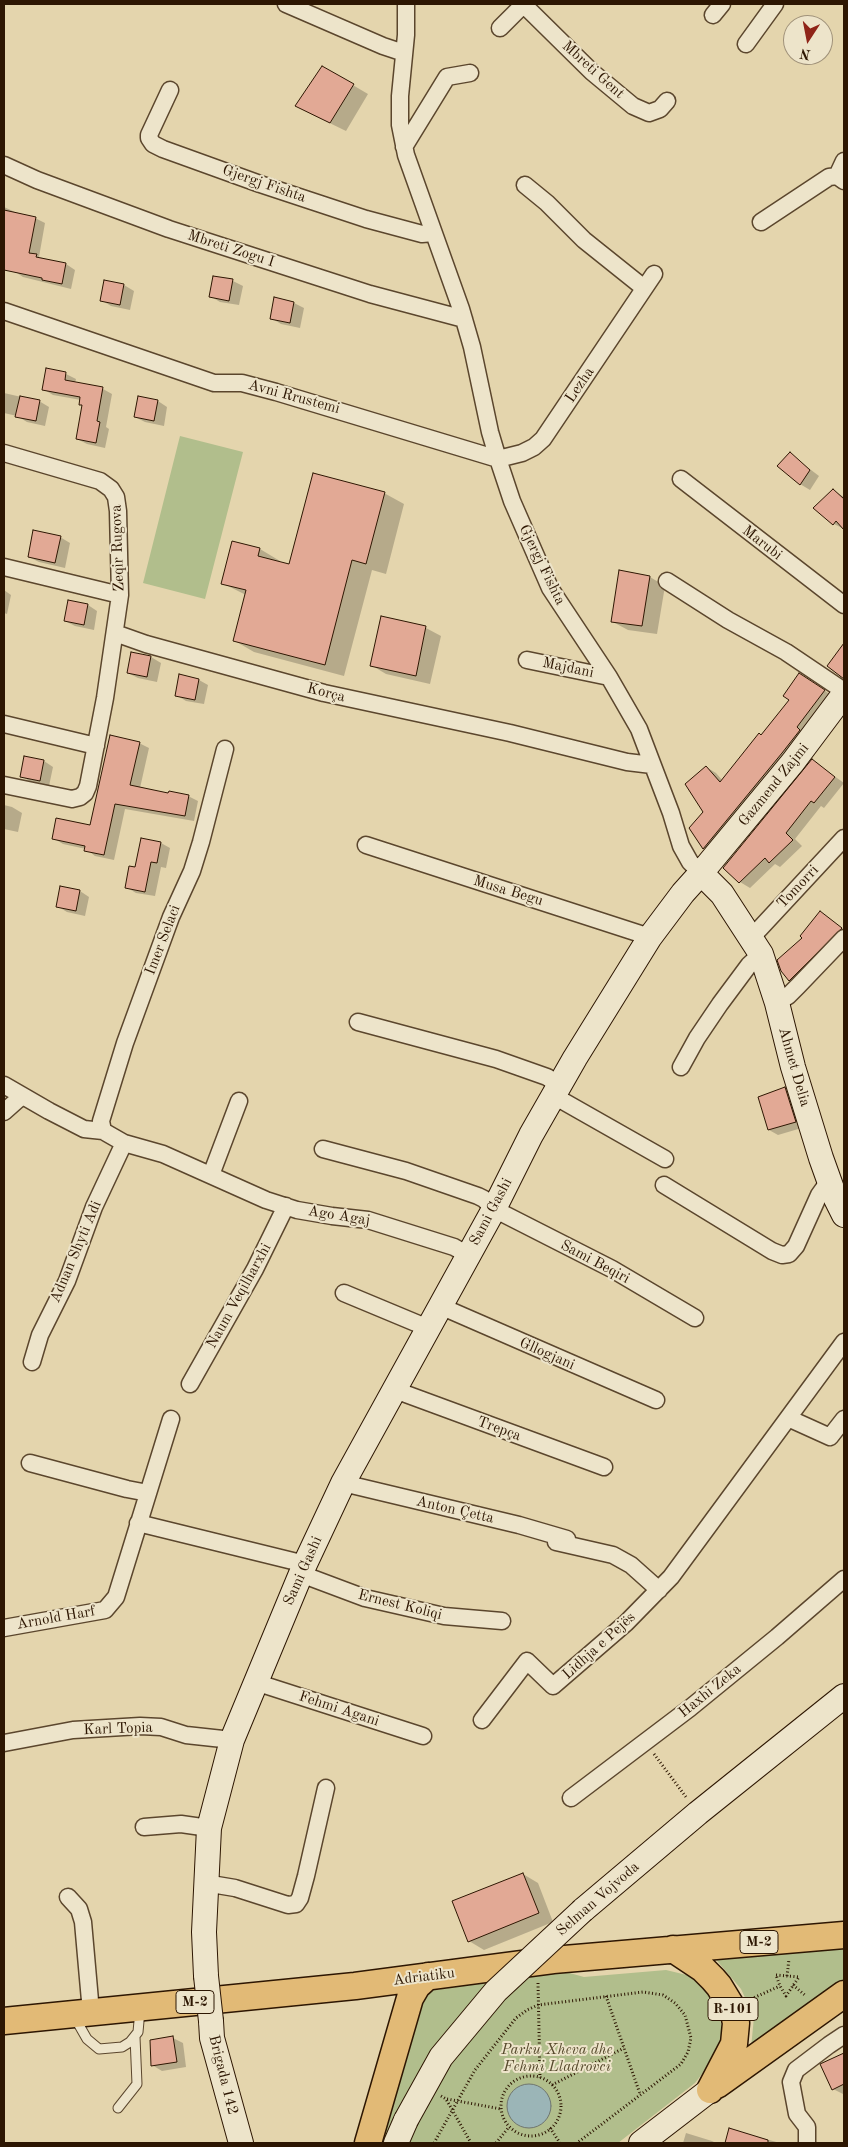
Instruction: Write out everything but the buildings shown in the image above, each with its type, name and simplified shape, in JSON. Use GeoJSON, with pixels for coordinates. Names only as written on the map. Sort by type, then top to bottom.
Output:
{"type":"FeatureCollection","features":[{"type":"Feature","properties":{"kind":"main road","name":"Adriatiku"},"geometry":{"type":"LineString","coordinates":[[4,2021],[355,1986],[537,1962],[844,1935]]}},
{"type":"Feature","properties":{"kind":"main road","name":"R-101"},"geometry":{"type":"LineString","coordinates":[[673,1949],[703,1969],[719,1986],[733,2009],[736,2023],[734,2044],[710,2090]]}},
{"type":"Feature","properties":{"kind":"main road"},"geometry":{"type":"LineString","coordinates":[[368,2143],[414,1992],[417,1986],[428,1976]]}},
{"type":"Feature","properties":{"kind":"main road"},"geometry":{"type":"LineString","coordinates":[[355,1986],[372,1991],[383,1998],[395,2007],[404,2020]]}},
{"type":"Feature","properties":{"kind":"main road","name":"R-101"},"geometry":{"type":"LineString","coordinates":[[710,2090],[844,1994]]}},
{"type":"Feature","properties":{"kind":"street"},"geometry":{"type":"LineString","coordinates":[[286,4],[404,53]]}},
{"type":"Feature","properties":{"kind":"street","name":"Gjergj Fishta"},"geometry":{"type":"LineString","coordinates":[[406,4],[400,96],[400,125],[404,148],[464,319],[472,347],[490,432],[512,501],[550,588],[609,677],[639,729],[682,846],[690,862],[701,873]]}},
{"type":"Feature","properties":{"kind":"street","name":"Mbreti Gent"},"geometry":{"type":"LineString","coordinates":[[500,28],[523,4],[592,72],[633,106],[648,114],[660,109],[667,100]]}},
{"type":"Feature","properties":{"kind":"street"},"geometry":{"type":"LineString","coordinates":[[746,44],[775,4]]}},
{"type":"Feature","properties":{"kind":"street"},"geometry":{"type":"LineString","coordinates":[[404,148],[447,78],[470,73]]}},
{"type":"Feature","properties":{"kind":"street","name":"Gjergj Fishta"},"geometry":{"type":"LineString","coordinates":[[170,90],[149,135],[153,144],[260,184],[366,219],[422,234],[433,234]]}},
{"type":"Feature","properties":{"kind":"street"},"geometry":{"type":"LineString","coordinates":[[761,222],[829,177],[840,179],[844,161]]}},
{"type":"Feature","properties":{"kind":"street","name":"Mbreti Zogu I"},"geometry":{"type":"LineString","coordinates":[[4,165],[37,180],[169,229],[370,294],[464,319]]}},
{"type":"Feature","properties":{"kind":"street"},"geometry":{"type":"LineString","coordinates":[[524,185],[547,203],[584,240],[644,288]]}},
{"type":"Feature","properties":{"kind":"street","name":"Lezha"},"geometry":{"type":"LineString","coordinates":[[498,459],[522,453],[534,447],[543,439],[654,274]]}},
{"type":"Feature","properties":{"kind":"street","name":"Avni Rrustemi"},"geometry":{"type":"LineString","coordinates":[[4,311],[214,383],[242,383],[276,392],[498,459]]}},
{"type":"Feature","properties":{"kind":"street","name":"Zeqir Rugova"},"geometry":{"type":"LineString","coordinates":[[4,453],[100,481],[111,488],[116,497],[118,510],[120,595],[114,633]]}},
{"type":"Feature","properties":{"kind":"street","name":"Marubi"},"geometry":{"type":"LineString","coordinates":[[681,479],[844,605]]}},
{"type":"Feature","properties":{"kind":"street"},"geometry":{"type":"LineString","coordinates":[[4,567],[120,595]]}},
{"type":"Feature","properties":{"kind":"street"},"geometry":{"type":"LineString","coordinates":[[667,581],[728,620],[786,652],[844,693]]}},
{"type":"Feature","properties":{"kind":"street"},"geometry":{"type":"LineString","coordinates":[[4,785],[63,798],[80,797],[85,793],[96,746],[114,633]]}},
{"type":"Feature","properties":{"kind":"street","name":"Korça"},"geometry":{"type":"LineString","coordinates":[[114,633],[155,647],[324,693],[510,733],[627,762],[652,765]]}},
{"type":"Feature","properties":{"kind":"street","name":"Majdani"},"geometry":{"type":"LineString","coordinates":[[527,660],[609,677]]}},
{"type":"Feature","properties":{"kind":"street","name":"Gazmend Zajmi"},"geometry":{"type":"LineString","coordinates":[[701,873],[793,762],[844,693]]}},
{"type":"Feature","properties":{"kind":"street"},"geometry":{"type":"LineString","coordinates":[[4,724],[96,746]]}},
{"type":"Feature","properties":{"kind":"street","name":"Imer Selaci"},"geometry":{"type":"LineString","coordinates":[[103,1131],[101,1121],[125,1043],[171,917],[192,871],[225,749]]}},
{"type":"Feature","properties":{"kind":"street","name":"Tomorri"},"geometry":{"type":"LineString","coordinates":[[756,945],[844,838]]}},
{"type":"Feature","properties":{"kind":"street","name":"Musa Begu"},"geometry":{"type":"LineString","coordinates":[[366,845],[650,937]]}},
{"type":"Feature","properties":{"kind":"street","name":"Sami Gashi"},"geometry":{"type":"LineString","coordinates":[[206,1976],[204,1932],[209,1828],[232,1740],[303,1569],[343,1483],[494,1209],[531,1135],[650,937],[683,893],[701,873]]}},
{"type":"Feature","properties":{"kind":"street","name":"Ahmet Delia"},"geometry":{"type":"LineString","coordinates":[[701,873],[722,894],[756,945],[777,1002],[793,1067],[829,1181],[844,1213]]}},
{"type":"Feature","properties":{"kind":"street"},"geometry":{"type":"LineString","coordinates":[[777,1002],[788,996],[844,938]]}},
{"type":"Feature","properties":{"kind":"street"},"geometry":{"type":"LineString","coordinates":[[681,1067],[697,1038],[749,965],[756,945]]}},
{"type":"Feature","properties":{"kind":"street"},"geometry":{"type":"LineString","coordinates":[[358,1022],[496,1059],[547,1077],[557,1091],[665,1159]]}},
{"type":"Feature","properties":{"kind":"street","name":"Ago Agaj"},"geometry":{"type":"LineString","coordinates":[[4,1085],[84,1129],[103,1131],[124,1143],[163,1154],[266,1200],[332,1216],[368,1220],[446,1244],[468,1255]]}},
{"type":"Feature","properties":{"kind":"street"},"geometry":{"type":"LineString","coordinates":[[4,1112],[22,1096]]}},
{"type":"Feature","properties":{"kind":"street"},"geometry":{"type":"LineString","coordinates":[[212,1175],[239,1101]]}},
{"type":"Feature","properties":{"kind":"street","name":"Adnan Shyti Adi"},"geometry":{"type":"LineString","coordinates":[[32,1362],[40,1335],[67,1281],[94,1207],[124,1143]]}},
{"type":"Feature","properties":{"kind":"street","name":"Sami Beqiri"},"geometry":{"type":"LineString","coordinates":[[323,1149],[406,1171],[484,1199],[494,1209],[612,1269],[695,1318]]}},
{"type":"Feature","properties":{"kind":"street"},"geometry":{"type":"LineString","coordinates":[[664,1185],[772,1251],[782,1255],[789,1254],[796,1246],[819,1196],[829,1181]]}},
{"type":"Feature","properties":{"kind":"street","name":"Naum Veqilharxhi"},"geometry":{"type":"LineString","coordinates":[[190,1384],[254,1269],[286,1206]]}},
{"type":"Feature","properties":{"kind":"street"},"geometry":{"type":"LineString","coordinates":[[344,1292],[428,1328]]}},
{"type":"Feature","properties":{"kind":"street","name":"Gllogjani"},"geometry":{"type":"LineString","coordinates":[[440,1306],[656,1400]]}},
{"type":"Feature","properties":{"kind":"street","name":"Lidhja e Pejës"},"geometry":{"type":"LineString","coordinates":[[482,1720],[527,1661],[553,1686],[626,1623],[671,1578],[844,1342]]}},
{"type":"Feature","properties":{"kind":"street","name":"Trepça"},"geometry":{"type":"LineString","coordinates":[[395,1390],[604,1467]]}},
{"type":"Feature","properties":{"kind":"street"},"geometry":{"type":"LineString","coordinates":[[788,1418],[830,1437],[844,1419]]}},
{"type":"Feature","properties":{"kind":"street","name":"Arnold Harf"},"geometry":{"type":"LineString","coordinates":[[4,1628],[105,1610],[116,1597],[170,1419]]}},
{"type":"Feature","properties":{"kind":"street"},"geometry":{"type":"LineString","coordinates":[[30,1463],[127,1490],[148,1493]]}},
{"type":"Feature","properties":{"kind":"street","name":"Anton Çetta"},"geometry":{"type":"LineString","coordinates":[[343,1483],[518,1524],[562,1540],[613,1555],[631,1565],[659,1590]]}},
{"type":"Feature","properties":{"kind":"street"},"geometry":{"type":"LineString","coordinates":[[138,1523],[303,1569]]}},
{"type":"Feature","properties":{"kind":"street","name":"Ernest Koliqi"},"geometry":{"type":"LineString","coordinates":[[303,1569],[365,1598],[444,1616],[502,1621]]}},
{"type":"Feature","properties":{"kind":"street","name":"Haxhi Zeka"},"geometry":{"type":"LineString","coordinates":[[571,1798],[778,1637],[844,1579]]}},
{"type":"Feature","properties":{"kind":"street","name":"Fehmi Agani"},"geometry":{"type":"LineString","coordinates":[[255,1682],[423,1736]]}},
{"type":"Feature","properties":{"kind":"street","name":"Selman Vojvoda"},"geometry":{"type":"LineString","coordinates":[[396,2143],[406,2120],[441,2057],[496,1991],[583,1910],[698,1813],[844,1696]]}},
{"type":"Feature","properties":{"kind":"street","name":"Karl Topia"},"geometry":{"type":"LineString","coordinates":[[4,1743],[73,1730],[140,1726],[161,1727],[186,1735],[232,1740]]}},
{"type":"Feature","properties":{"kind":"street"},"geometry":{"type":"LineString","coordinates":[[205,1883],[235,1888],[288,1905],[296,1904],[300,1898],[306,1876],[326,1788]]}},
{"type":"Feature","properties":{"kind":"street"},"geometry":{"type":"LineString","coordinates":[[144,1827],[181,1824],[209,1828]]}},
{"type":"Feature","properties":{"kind":"street"},"geometry":{"type":"LineString","coordinates":[[68,1897],[79,1909],[83,1922],[82,2013]]}},
{"type":"Feature","properties":{"kind":"street","name":"Brigada 142"},"geometry":{"type":"LineString","coordinates":[[206,1976],[212,2038],[241,2143]]}},
{"type":"Feature","properties":{"kind":"street"},"geometry":{"type":"LineString","coordinates":[[807,2143],[807,2127],[796,2114],[791,2082],[796,2070],[844,2036]]}},
{"type":"Feature","properties":{"kind":"street","name":"R-101"},"geometry":{"type":"LineString","coordinates":[[641,2143],[710,2090]]}},
{"type":"Feature","properties":{"kind":"lane"},"geometry":{"type":"LineString","coordinates":[[82,2013],[87,2039],[99,2049],[122,2047],[135,2036],[138,2032],[140,2008]]}},
{"type":"Feature","properties":{"kind":"lane"},"geometry":{"type":"LineString","coordinates":[[118,2108],[138,2084],[135,2036]]}},
{"type":"Feature","properties":{"kind":"path"},"geometry":{"type":"LineString","coordinates":[[644,1742],[698,1813]]}},
{"type":"Feature","properties":{"kind":"path"},"geometry":{"type":"LineString","coordinates":[[537,1962],[540,2078]]}},
{"type":"Feature","properties":{"kind":"path"},"geometry":{"type":"LineString","coordinates":[[776,1975],[799,1977],[786,1996],[780,1986],[776,1975]]}},
{"type":"Feature","properties":{"kind":"path"},"geometry":{"type":"LineString","coordinates":[[733,2009],[780,1986]]}},
{"type":"Feature","properties":{"kind":"path"},"geometry":{"type":"LineString","coordinates":[[434,2143],[475,2070],[516,2018],[527,2010],[539,2005],[606,1996],[644,1992],[663,1995],[675,2003],[685,2015],[691,2038],[688,2052],[681,2064],[577,2143]]}},
{"type":"Feature","properties":{"kind":"path"},"geometry":{"type":"LineString","coordinates":[[606,1996],[640,2094]]}},
{"type":"Feature","properties":{"kind":"path"},"geometry":{"type":"LineString","coordinates":[[552,2085],[624,2048]]}},
{"type":"Feature","properties":{"kind":"path"},"geometry":{"type":"LineString","coordinates":[[521,2078],[540,2078],[552,2085],[560,2098],[559,2116],[550,2128],[538,2135],[528,2136],[518,2133],[509,2127],[503,2119],[501,2109],[502,2098],[506,2089],[513,2082],[521,2078]]}},
{"type":"Feature","properties":{"kind":"path"},"geometry":{"type":"LineString","coordinates":[[439,2094],[446,2099],[501,2109]]}},
{"type":"Feature","properties":{"kind":"path"},"geometry":{"type":"LineString","coordinates":[[446,2099],[471,2143]]}},
{"type":"Feature","properties":{"kind":"path"},"geometry":{"type":"LineString","coordinates":[[496,2143],[509,2127]]}},
{"type":"Feature","properties":{"kind":"path"},"geometry":{"type":"LineString","coordinates":[[550,2128],[560,2143]]}},
{"type":"Feature","properties":{"kind":"green space"},"geometry":{"type":"Polygon","coordinates":[[[180,436],[243,452],[205,599],[143,583],[180,436]]]}},
{"type":"Feature","properties":{"kind":"green space"},"geometry":{"type":"Polygon","coordinates":[[[844,1946],[844,1990],[751,2048],[754,2017],[741,1989],[713,1956],[844,1946]]]}},
{"type":"Feature","properties":{"kind":"green space","name":"Parku Xheva dhe Fehmi Lladrovci"},"geometry":{"type":"Polygon","coordinates":[[[666,1970],[695,1977],[714,2001],[724,2033],[716,2056],[695,2083],[618,2143],[377,2143],[427,1991],[566,1972],[584,1977],[666,1970]]]}},
{"type":"Feature","properties":{"kind":"water"},"geometry":{"type":"Polygon","coordinates":[[[533,2084],[545,2090],[550,2097],[550,2115],[545,2122],[538,2127],[525,2128],[513,2122],[508,2115],[507,2102],[513,2090],[520,2085],[533,2084]]]}}]}
